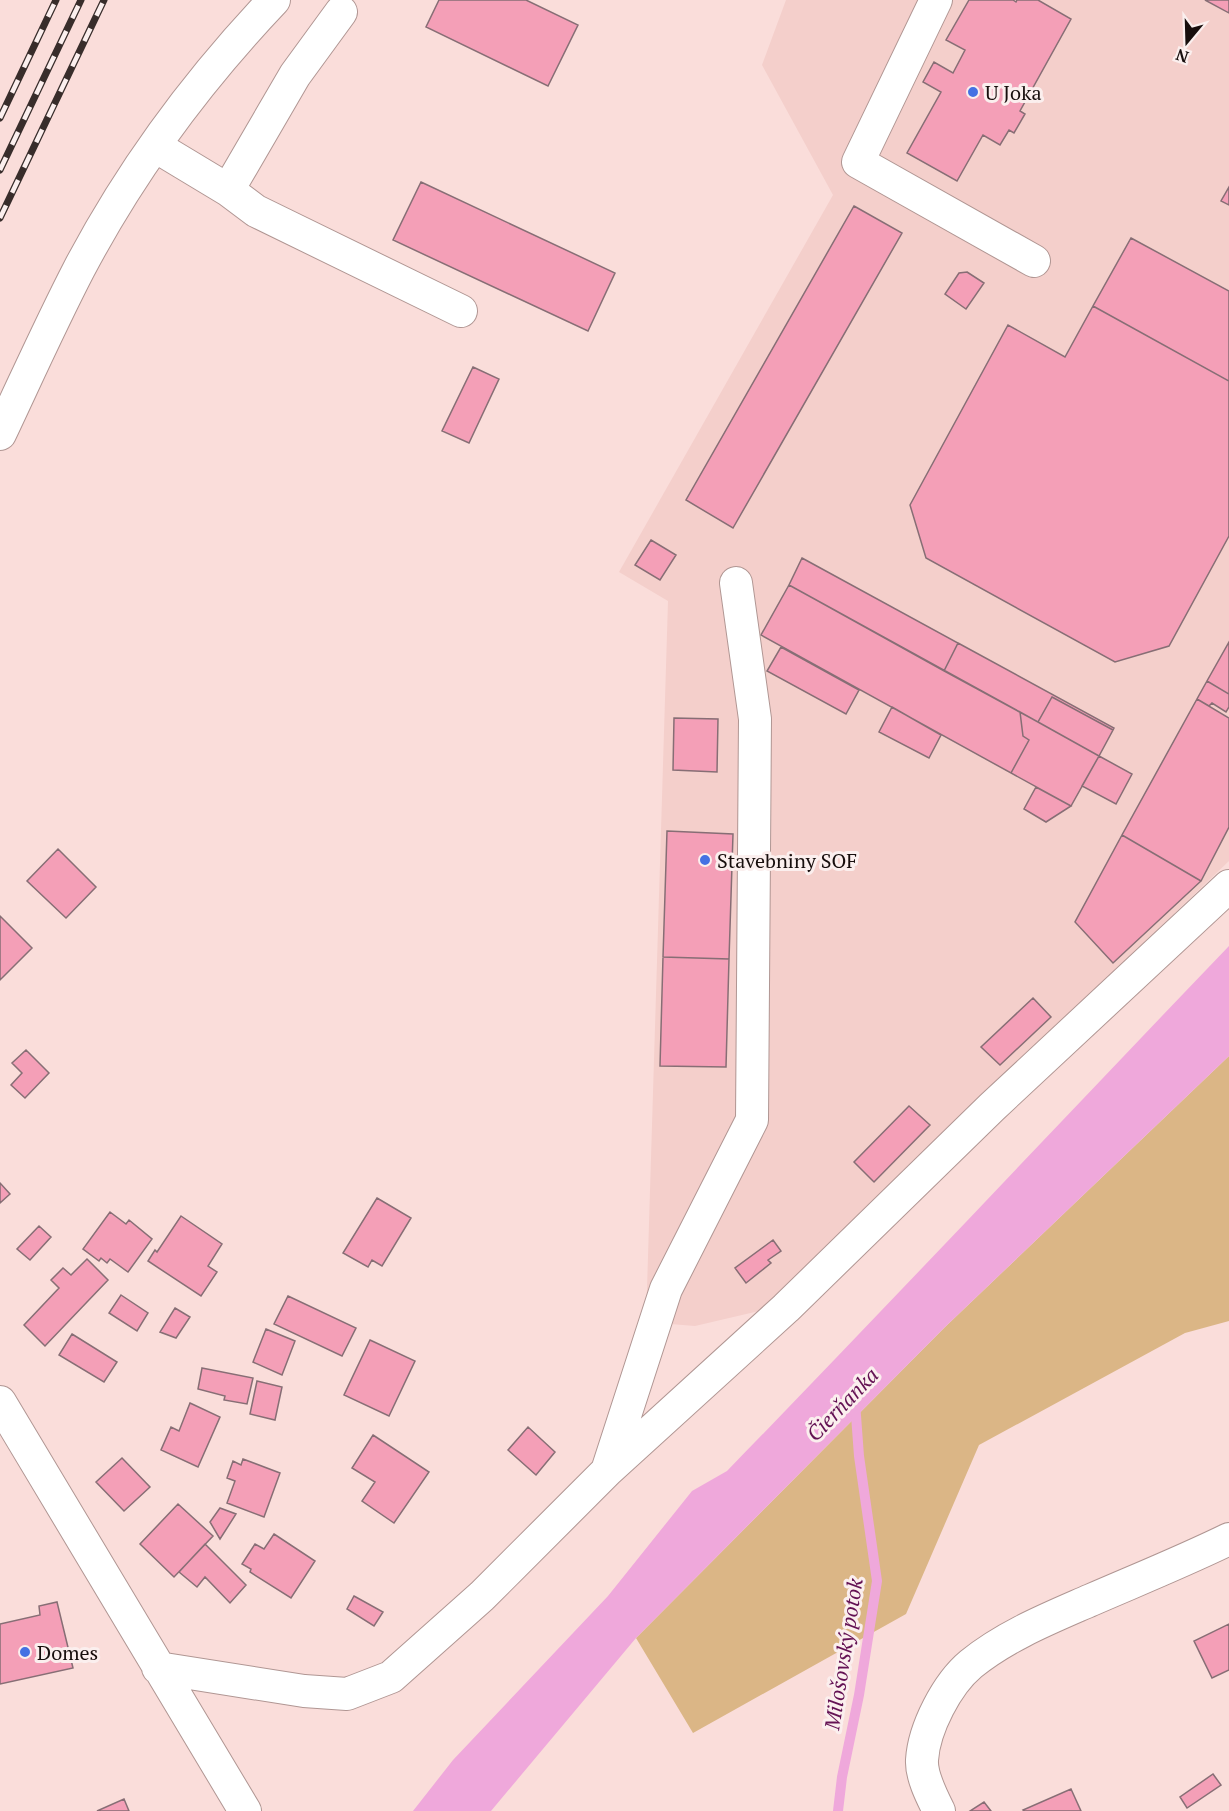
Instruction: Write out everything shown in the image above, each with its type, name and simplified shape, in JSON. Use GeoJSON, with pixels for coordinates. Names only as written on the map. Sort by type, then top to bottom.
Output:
{"type":"FeatureCollection","features":[{"type":"Feature","properties":{"kind":"street"},"geometry":{"type":"LineString","coordinates":[[0,434],[79,269],[116,205],[155,146],[202,84],[274,0]]}},
{"type":"Feature","properties":{"kind":"street"},"geometry":{"type":"LineString","coordinates":[[936,0],[858,162],[1034,261]]}},
{"type":"Feature","properties":{"kind":"street"},"geometry":{"type":"LineString","coordinates":[[228,190],[295,75],[341,12]]}},
{"type":"Feature","properties":{"kind":"street"},"geometry":{"type":"LineString","coordinates":[[155,146],[228,190],[256,211],[461,311]]}},
{"type":"Feature","properties":{"kind":"street"},"geometry":{"type":"LineString","coordinates":[[607,1471],[666,1289],[752,1120],[755,719],[736,583]]}},
{"type":"Feature","properties":{"kind":"street"},"geometry":{"type":"LineString","coordinates":[[159,1668],[304,1691],[347,1694],[390,1677],[482,1596],[607,1471],[786,1308],[992,1107],[1229,886]]}},
{"type":"Feature","properties":{"kind":"street"},"geometry":{"type":"LineString","coordinates":[[0,1402],[245,1811]]}},
{"type":"Feature","properties":{"kind":"street"},"geometry":{"type":"LineString","coordinates":[[939,1811],[921,1761],[936,1712],[969,1666],[1005,1641],[1055,1615],[1229,1539]]}},
{"type":"Feature","properties":{"kind":"shaded area"},"geometry":{"type":"Polygon","coordinates":[[[786,0],[1229,0],[1229,861],[759,1311],[695,1326],[646,1322],[668,601],[619,572],[833,195],[762,65],[786,0]]]}},
{"type":"Feature","properties":{"kind":"shaded area"},"geometry":{"type":"Polygon","coordinates":[[[1229,1056],[1229,1321],[1185,1333],[979,1445],[906,1614],[693,1733],[636,1638],[944,1328],[1229,1056]]]}},
{"type":"Feature","properties":{"kind":"water","name":"Čierňanka"},"geometry":{"type":"Polygon","coordinates":[[[1229,946],[1229,1056],[944,1328],[636,1638],[491,1811],[413,1811],[453,1760],[608,1596],[692,1491],[727,1471],[1229,946]]]}},
{"type":"Feature","properties":{"kind":"building"},"geometry":{"type":"Polygon","coordinates":[[[439,0],[526,0],[578,25],[548,86],[426,27],[439,0]]]}},
{"type":"Feature","properties":{"kind":"building"},"geometry":{"type":"Polygon","coordinates":[[[969,0],[1013,0],[1016,2],[1017,0],[1038,0],[1071,19],[1020,111],[1025,114],[1014,133],[1009,130],[1000,145],[983,135],[957,181],[907,153],[941,92],[923,82],[934,62],[953,73],[965,50],[946,40],[969,0]]]}},
{"type":"Feature","properties":{"kind":"building"},"geometry":{"type":"Polygon","coordinates":[[[1205,0],[1229,0],[1229,13],[1205,0]]]}},
{"type":"Feature","properties":{"kind":"building"},"geometry":{"type":"Polygon","coordinates":[[[421,182],[615,273],[588,331],[393,240],[421,182]]]}},
{"type":"Feature","properties":{"kind":"building"},"geometry":{"type":"Polygon","coordinates":[[[1229,187],[1229,205],[1221,201],[1229,187]]]}},
{"type":"Feature","properties":{"kind":"building"},"geometry":{"type":"Polygon","coordinates":[[[854,206],[902,233],[733,528],[686,500],[854,206]]]}},
{"type":"Feature","properties":{"kind":"building"},"geometry":{"type":"Polygon","coordinates":[[[1131,238],[1229,291],[1229,381],[1093,306],[1131,238]]]}},
{"type":"Feature","properties":{"kind":"building"},"geometry":{"type":"Polygon","coordinates":[[[967,272],[984,283],[966,309],[945,294],[959,273],[967,272]]]}},
{"type":"Feature","properties":{"kind":"building"},"geometry":{"type":"Polygon","coordinates":[[[1093,306],[1229,381],[1229,536],[1169,646],[1115,662],[926,558],[910,505],[1008,325],[1065,357],[1093,306]]]}},
{"type":"Feature","properties":{"kind":"building"},"geometry":{"type":"Polygon","coordinates":[[[473,367],[499,379],[469,443],[442,431],[473,367]]]}},
{"type":"Feature","properties":{"kind":"building"},"geometry":{"type":"Polygon","coordinates":[[[651,540],[676,555],[660,580],[635,565],[651,540]]]}},
{"type":"Feature","properties":{"kind":"building"},"geometry":{"type":"Polygon","coordinates":[[[802,558],[958,643],[944,671],[789,585],[802,558]]]}},
{"type":"Feature","properties":{"kind":"building"},"geometry":{"type":"Polygon","coordinates":[[[789,585],[1020,712],[1023,736],[1029,740],[1011,773],[761,635],[789,585]]]}},
{"type":"Feature","properties":{"kind":"building"},"geometry":{"type":"Polygon","coordinates":[[[1229,642],[1229,694],[1207,681],[1229,642]]]}},
{"type":"Feature","properties":{"kind":"building"},"geometry":{"type":"Polygon","coordinates":[[[958,643],[1114,728],[1113,730],[1052,697],[1038,722],[944,671],[958,643]]]}},
{"type":"Feature","properties":{"kind":"building"},"geometry":{"type":"Polygon","coordinates":[[[781,647],[859,690],[846,714],[767,671],[781,647]]]}},
{"type":"Feature","properties":{"kind":"building"},"geometry":{"type":"Polygon","coordinates":[[[1207,681],[1229,694],[1229,707],[1226,712],[1212,703],[1209,706],[1197,699],[1207,681]]]}},
{"type":"Feature","properties":{"kind":"building"},"geometry":{"type":"Polygon","coordinates":[[[1052,697],[1113,730],[1099,756],[1038,722],[1052,697]]]}},
{"type":"Feature","properties":{"kind":"building"},"geometry":{"type":"Polygon","coordinates":[[[1197,699],[1229,718],[1229,827],[1201,881],[1122,835],[1197,699]]]}},
{"type":"Feature","properties":{"kind":"building"},"geometry":{"type":"Polygon","coordinates":[[[892,707],[941,735],[929,758],[879,732],[892,707]]]}},
{"type":"Feature","properties":{"kind":"building"},"geometry":{"type":"Polygon","coordinates":[[[1020,712],[1099,756],[1071,806],[1011,773],[1029,740],[1023,736],[1020,712]]]}},
{"type":"Feature","properties":{"kind":"building"},"geometry":{"type":"Polygon","coordinates":[[[674,718],[718,719],[717,772],[673,770],[674,718]]]}},
{"type":"Feature","properties":{"kind":"building"},"geometry":{"type":"Polygon","coordinates":[[[1099,756],[1132,774],[1116,804],[1082,786],[1099,756]]]}},
{"type":"Feature","properties":{"kind":"building"},"geometry":{"type":"Polygon","coordinates":[[[1036,787],[1071,806],[1046,822],[1024,809],[1036,787]]]}},
{"type":"Feature","properties":{"kind":"building"},"geometry":{"type":"Polygon","coordinates":[[[667,831],[733,834],[729,959],[663,957],[667,831]]]}},
{"type":"Feature","properties":{"kind":"building"},"geometry":{"type":"Polygon","coordinates":[[[1122,835],[1201,881],[1113,963],[1075,922],[1122,835]]]}},
{"type":"Feature","properties":{"kind":"building"},"geometry":{"type":"Polygon","coordinates":[[[58,849],[96,887],[66,918],[27,881],[58,849]]]}},
{"type":"Feature","properties":{"kind":"building"},"geometry":{"type":"Polygon","coordinates":[[[0,916],[32,948],[0,980],[0,916]]]}},
{"type":"Feature","properties":{"kind":"building"},"geometry":{"type":"Polygon","coordinates":[[[663,957],[729,959],[726,1067],[660,1066],[663,957]]]}},
{"type":"Feature","properties":{"kind":"building"},"geometry":{"type":"Polygon","coordinates":[[[1033,998],[1051,1017],[1000,1065],[981,1047],[1033,998]]]}},
{"type":"Feature","properties":{"kind":"building"},"geometry":{"type":"Polygon","coordinates":[[[26,1050],[49,1073],[25,1098],[11,1085],[22,1073],[12,1063],[26,1050]]]}},
{"type":"Feature","properties":{"kind":"building"},"geometry":{"type":"Polygon","coordinates":[[[909,1106],[930,1125],[874,1182],[854,1162],[909,1106]]]}},
{"type":"Feature","properties":{"kind":"building"},"geometry":{"type":"Polygon","coordinates":[[[0,1183],[10,1194],[0,1203],[0,1183]]]}},
{"type":"Feature","properties":{"kind":"building"},"geometry":{"type":"Polygon","coordinates":[[[377,1198],[411,1218],[382,1266],[372,1260],[368,1267],[343,1253],[377,1198]]]}},
{"type":"Feature","properties":{"kind":"building"},"geometry":{"type":"Polygon","coordinates":[[[110,1212],[126,1224],[129,1220],[152,1239],[128,1272],[110,1259],[107,1263],[101,1258],[99,1261],[83,1249],[110,1212]]]}},
{"type":"Feature","properties":{"kind":"building"},"geometry":{"type":"Polygon","coordinates":[[[181,1216],[222,1244],[208,1266],[217,1272],[201,1296],[148,1261],[155,1250],[157,1252],[181,1216]]]}},
{"type":"Feature","properties":{"kind":"building"},"geometry":{"type":"Polygon","coordinates":[[[39,1226],[51,1237],[30,1260],[17,1249],[39,1226]]]}},
{"type":"Feature","properties":{"kind":"building"},"geometry":{"type":"Polygon","coordinates":[[[773,1240],[781,1251],[768,1260],[771,1263],[746,1283],[735,1268],[773,1240]]]}},
{"type":"Feature","properties":{"kind":"building"},"geometry":{"type":"Polygon","coordinates":[[[87,1259],[108,1280],[45,1346],[24,1325],[59,1288],[51,1280],[63,1268],[71,1275],[87,1259]]]}},
{"type":"Feature","properties":{"kind":"building"},"geometry":{"type":"Polygon","coordinates":[[[121,1295],[148,1313],[137,1331],[109,1313],[121,1295]]]}},
{"type":"Feature","properties":{"kind":"building"},"geometry":{"type":"Polygon","coordinates":[[[288,1296],[356,1328],[342,1356],[274,1324],[288,1296]]]}},
{"type":"Feature","properties":{"kind":"building"},"geometry":{"type":"Polygon","coordinates":[[[175,1308],[190,1317],[176,1338],[160,1332],[175,1308]]]}},
{"type":"Feature","properties":{"kind":"building"},"geometry":{"type":"Polygon","coordinates":[[[266,1329],[295,1341],[282,1375],[253,1362],[266,1329]]]}},
{"type":"Feature","properties":{"kind":"building"},"geometry":{"type":"Polygon","coordinates":[[[72,1334],[117,1362],[104,1382],[59,1355],[72,1334]]]}},
{"type":"Feature","properties":{"kind":"building"},"geometry":{"type":"Polygon","coordinates":[[[370,1340],[415,1361],[389,1416],[344,1395],[370,1340]]]}},
{"type":"Feature","properties":{"kind":"building"},"geometry":{"type":"Polygon","coordinates":[[[202,1368],[253,1378],[247,1404],[224,1400],[225,1396],[198,1389],[202,1368]]]}},
{"type":"Feature","properties":{"kind":"building"},"geometry":{"type":"Polygon","coordinates":[[[257,1381],[282,1387],[275,1420],[250,1414],[257,1381]]]}},
{"type":"Feature","properties":{"kind":"building"},"geometry":{"type":"Polygon","coordinates":[[[190,1403],[220,1417],[198,1467],[161,1450],[171,1427],[179,1431],[190,1403]]]}},
{"type":"Feature","properties":{"kind":"building"},"geometry":{"type":"Polygon","coordinates":[[[528,1427],[555,1452],[536,1475],[508,1450],[528,1427]]]}},
{"type":"Feature","properties":{"kind":"building"},"geometry":{"type":"Polygon","coordinates":[[[373,1435],[429,1472],[394,1523],[362,1501],[375,1482],[352,1468],[373,1435]]]}},
{"type":"Feature","properties":{"kind":"building"},"geometry":{"type":"Polygon","coordinates":[[[122,1458],[150,1487],[124,1511],[96,1482],[122,1458]]]}},
{"type":"Feature","properties":{"kind":"building"},"geometry":{"type":"Polygon","coordinates":[[[243,1459],[280,1473],[264,1517],[227,1503],[235,1481],[227,1478],[233,1461],[241,1465],[243,1459]]]}},
{"type":"Feature","properties":{"kind":"building"},"geometry":{"type":"Polygon","coordinates":[[[178,1504],[213,1536],[174,1577],[140,1544],[178,1504]]]}},
{"type":"Feature","properties":{"kind":"building"},"geometry":{"type":"Polygon","coordinates":[[[220,1508],[236,1514],[220,1539],[210,1522],[220,1508]]]}},
{"type":"Feature","properties":{"kind":"building"},"geometry":{"type":"Polygon","coordinates":[[[274,1534],[315,1561],[291,1598],[250,1572],[251,1569],[242,1564],[255,1544],[264,1549],[274,1534]]]}},
{"type":"Feature","properties":{"kind":"building"},"geometry":{"type":"Polygon","coordinates":[[[205,1544],[246,1585],[230,1603],[205,1577],[197,1587],[179,1572],[205,1544]]]}},
{"type":"Feature","properties":{"kind":"building"},"geometry":{"type":"Polygon","coordinates":[[[354,1596],[383,1612],[374,1626],[347,1609],[354,1596]]]}},
{"type":"Feature","properties":{"kind":"building"},"geometry":{"type":"Polygon","coordinates":[[[57,1602],[73,1668],[0,1684],[0,1624],[40,1615],[39,1606],[57,1602]]]}},
{"type":"Feature","properties":{"kind":"building"},"geometry":{"type":"Polygon","coordinates":[[[1229,1624],[1229,1670],[1212,1678],[1194,1641],[1229,1624]]]}},
{"type":"Feature","properties":{"kind":"building"},"geometry":{"type":"Polygon","coordinates":[[[1213,1774],[1221,1785],[1187,1808],[1180,1797],[1213,1774]]]}},
{"type":"Feature","properties":{"kind":"building"},"geometry":{"type":"Polygon","coordinates":[[[1071,1789],[1081,1811],[1023,1810],[1071,1789]]]}},
{"type":"Feature","properties":{"kind":"building"},"geometry":{"type":"Polygon","coordinates":[[[124,1799],[129,1811],[97,1811],[124,1799]]]}},
{"type":"Feature","properties":{"kind":"building"},"geometry":{"type":"Polygon","coordinates":[[[984,1802],[991,1811],[970,1811],[984,1802]]]}},
{"type":"Feature","properties":{"kind":"waterway","name":"Milošovský potok"},"geometry":{"type":"LineString","coordinates":[[838,1811],[877,1581],[859,1456],[855,1402]]}},
{"type":"Feature","properties":{"kind":"railway"},"geometry":{"type":"LineString","coordinates":[[0,118],[56,0]]}},
{"type":"Feature","properties":{"kind":"railway"},"geometry":{"type":"LineString","coordinates":[[0,170],[81,0]]}},
{"type":"Feature","properties":{"kind":"railway"},"geometry":{"type":"LineString","coordinates":[[0,218],[104,0]]}},
{"type":"Feature","properties":{"kind":"place","name":"U Joka"},"geometry":{"type":"Point","coordinates":[973,92]}},
{"type":"Feature","properties":{"kind":"place","name":"Stavebniny SOF"},"geometry":{"type":"Point","coordinates":[705,860]}},
{"type":"Feature","properties":{"kind":"place","name":"Domes"},"geometry":{"type":"Point","coordinates":[25,1652]}}]}
